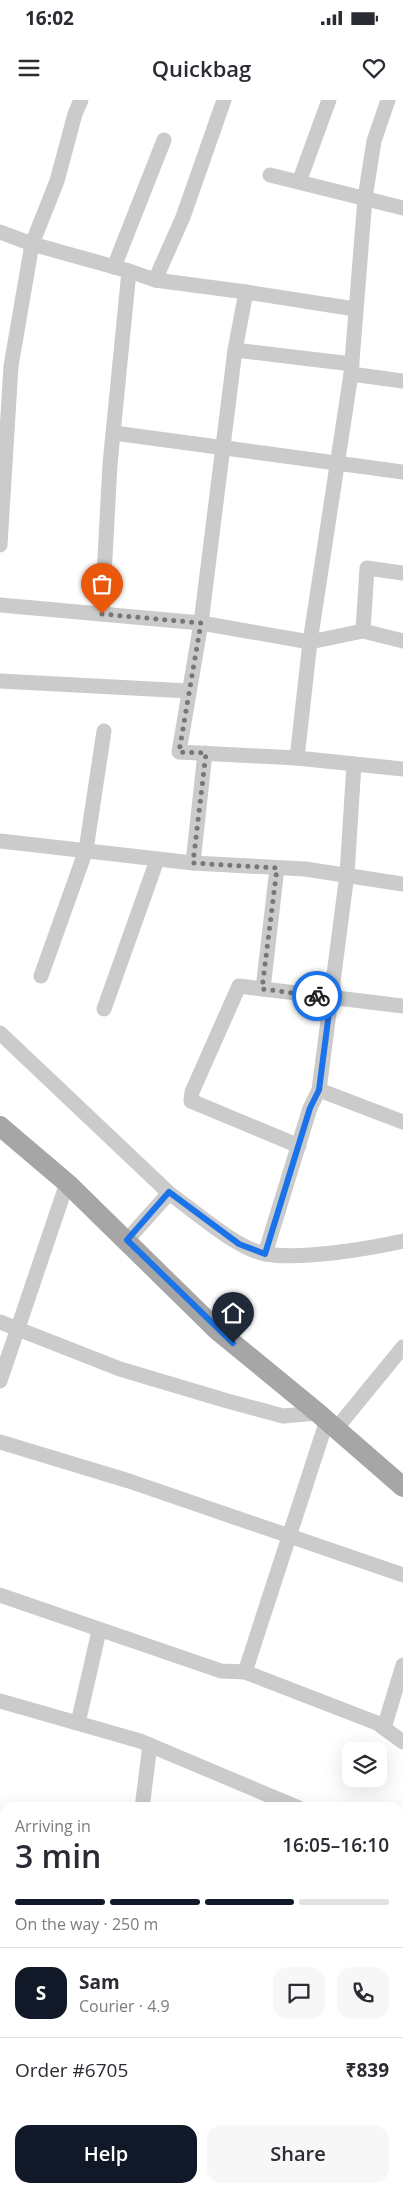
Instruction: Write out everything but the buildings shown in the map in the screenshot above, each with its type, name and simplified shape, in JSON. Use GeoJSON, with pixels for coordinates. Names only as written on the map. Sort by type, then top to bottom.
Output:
{"type":"FeatureCollection","features":[{"type":"Feature","properties":{"kind":"main road"},"geometry":{"type":"LineString","coordinates":[[0,1126],[67,1183],[218,1331],[403,1486]]}},
{"type":"Feature","properties":{"kind":"street"},"geometry":{"type":"LineString","coordinates":[[0,545],[11,366],[8,333],[32,244],[57,181],[75,114],[81,100]]}},
{"type":"Feature","properties":{"kind":"street"},"geometry":{"type":"LineString","coordinates":[[155,280],[183,217],[224,100]]}},
{"type":"Feature","properties":{"kind":"street"},"geometry":{"type":"LineString","coordinates":[[298,182],[329,100]]}},
{"type":"Feature","properties":{"kind":"street"},"geometry":{"type":"LineString","coordinates":[[297,758],[310,642],[352,369],[355,309],[365,198],[374,141],[388,100]]}},
{"type":"Feature","properties":{"kind":"street"},"geometry":{"type":"LineString","coordinates":[[102,614],[110,464],[114,433],[122,269],[164,140]]}},
{"type":"Feature","properties":{"kind":"street"},"geometry":{"type":"LineString","coordinates":[[270,175],[365,198],[402,204]]}},
{"type":"Feature","properties":{"kind":"street"},"geometry":{"type":"LineString","coordinates":[[0,232],[32,244],[155,280],[355,309]]}},
{"type":"Feature","properties":{"kind":"street"},"geometry":{"type":"LineString","coordinates":[[246,292],[222,448],[201,623],[179,752],[297,758],[403,770]]}},
{"type":"Feature","properties":{"kind":"street"},"geometry":{"type":"LineString","coordinates":[[236,350],[352,369],[403,381]]}},
{"type":"Feature","properties":{"kind":"street"},"geometry":{"type":"LineString","coordinates":[[114,433],[403,472]]}},
{"type":"Feature","properties":{"kind":"street"},"geometry":{"type":"LineString","coordinates":[[363,631],[367,568],[403,573]]}},
{"type":"Feature","properties":{"kind":"street"},"geometry":{"type":"LineString","coordinates":[[0,605],[201,623],[310,642],[363,631],[403,641]]}},
{"type":"Feature","properties":{"kind":"street"},"geometry":{"type":"LineString","coordinates":[[0,681],[189,691]]}},
{"type":"Feature","properties":{"kind":"street"},"geometry":{"type":"LineString","coordinates":[[41,976],[86,850],[104,731]]}},
{"type":"Feature","properties":{"kind":"street"},"geometry":{"type":"LineString","coordinates":[[193,863],[206,753]]}},
{"type":"Feature","properties":{"kind":"street"},"geometry":{"type":"LineString","coordinates":[[265,1254],[310,1108],[319,1090],[347,874],[354,764]]}},
{"type":"Feature","properties":{"kind":"street"},"geometry":{"type":"LineString","coordinates":[[0,841],[157,860],[347,874],[403,884]]}},
{"type":"Feature","properties":{"kind":"street"},"geometry":{"type":"LineString","coordinates":[[104,1008],[134,919],[157,860]]}},
{"type":"Feature","properties":{"kind":"street"},"geometry":{"type":"LineString","coordinates":[[262,989],[277,868]]}},
{"type":"Feature","properties":{"kind":"street"},"geometry":{"type":"LineString","coordinates":[[299,1146],[193,1104],[190,1099],[239,986],[403,1003]]}},
{"type":"Feature","properties":{"kind":"street"},"geometry":{"type":"LineString","coordinates":[[0,1033],[169,1192],[239,1244],[265,1254],[300,1254],[372,1248],[403,1241]]}},
{"type":"Feature","properties":{"kind":"street"},"geometry":{"type":"LineString","coordinates":[[319,1090],[403,1122]]}},
{"type":"Feature","properties":{"kind":"street"},"geometry":{"type":"LineString","coordinates":[[0,1381],[19,1330],[67,1183]]}},
{"type":"Feature","properties":{"kind":"street"},"geometry":{"type":"LineString","coordinates":[[127,1240],[169,1192]]}},
{"type":"Feature","properties":{"kind":"street"},"geometry":{"type":"LineString","coordinates":[[0,1322],[120,1369],[283,1416],[327,1421]]}},
{"type":"Feature","properties":{"kind":"street"},"geometry":{"type":"LineString","coordinates":[[245,1672],[288,1535],[327,1421],[403,1347]]}},
{"type":"Feature","properties":{"kind":"street"},"geometry":{"type":"LineString","coordinates":[[0,1442],[129,1481],[403,1575]]}},
{"type":"Feature","properties":{"kind":"street"},"geometry":{"type":"LineString","coordinates":[[0,1595],[99,1631],[221,1671],[245,1672],[377,1723],[403,1742]]}},
{"type":"Feature","properties":{"kind":"street"},"geometry":{"type":"LineString","coordinates":[[78,1723],[99,1631]]}},
{"type":"Feature","properties":{"kind":"street"},"geometry":{"type":"LineString","coordinates":[[384,1728],[403,1665]]}},
{"type":"Feature","properties":{"kind":"street"},"geometry":{"type":"LineString","coordinates":[[0,1701],[150,1745],[285,1802]]}},
{"type":"Feature","properties":{"kind":"street"},"geometry":{"type":"LineString","coordinates":[[143,1802],[150,1745]]}},
{"type":"Feature","properties":{"kind":"way so far"},"geometry":{"type":"LineString","coordinates":[[102,614],[201,623],[179,752],[206,753],[193,863],[277,868],[262,989],[317,996]]}},
{"type":"Feature","properties":{"kind":"route"},"geometry":{"type":"LineString","coordinates":[[233,1343],[218,1331],[127,1240],[169,1192],[239,1244],[265,1254],[310,1108],[319,1090],[331,997],[317,996]]}}]}
